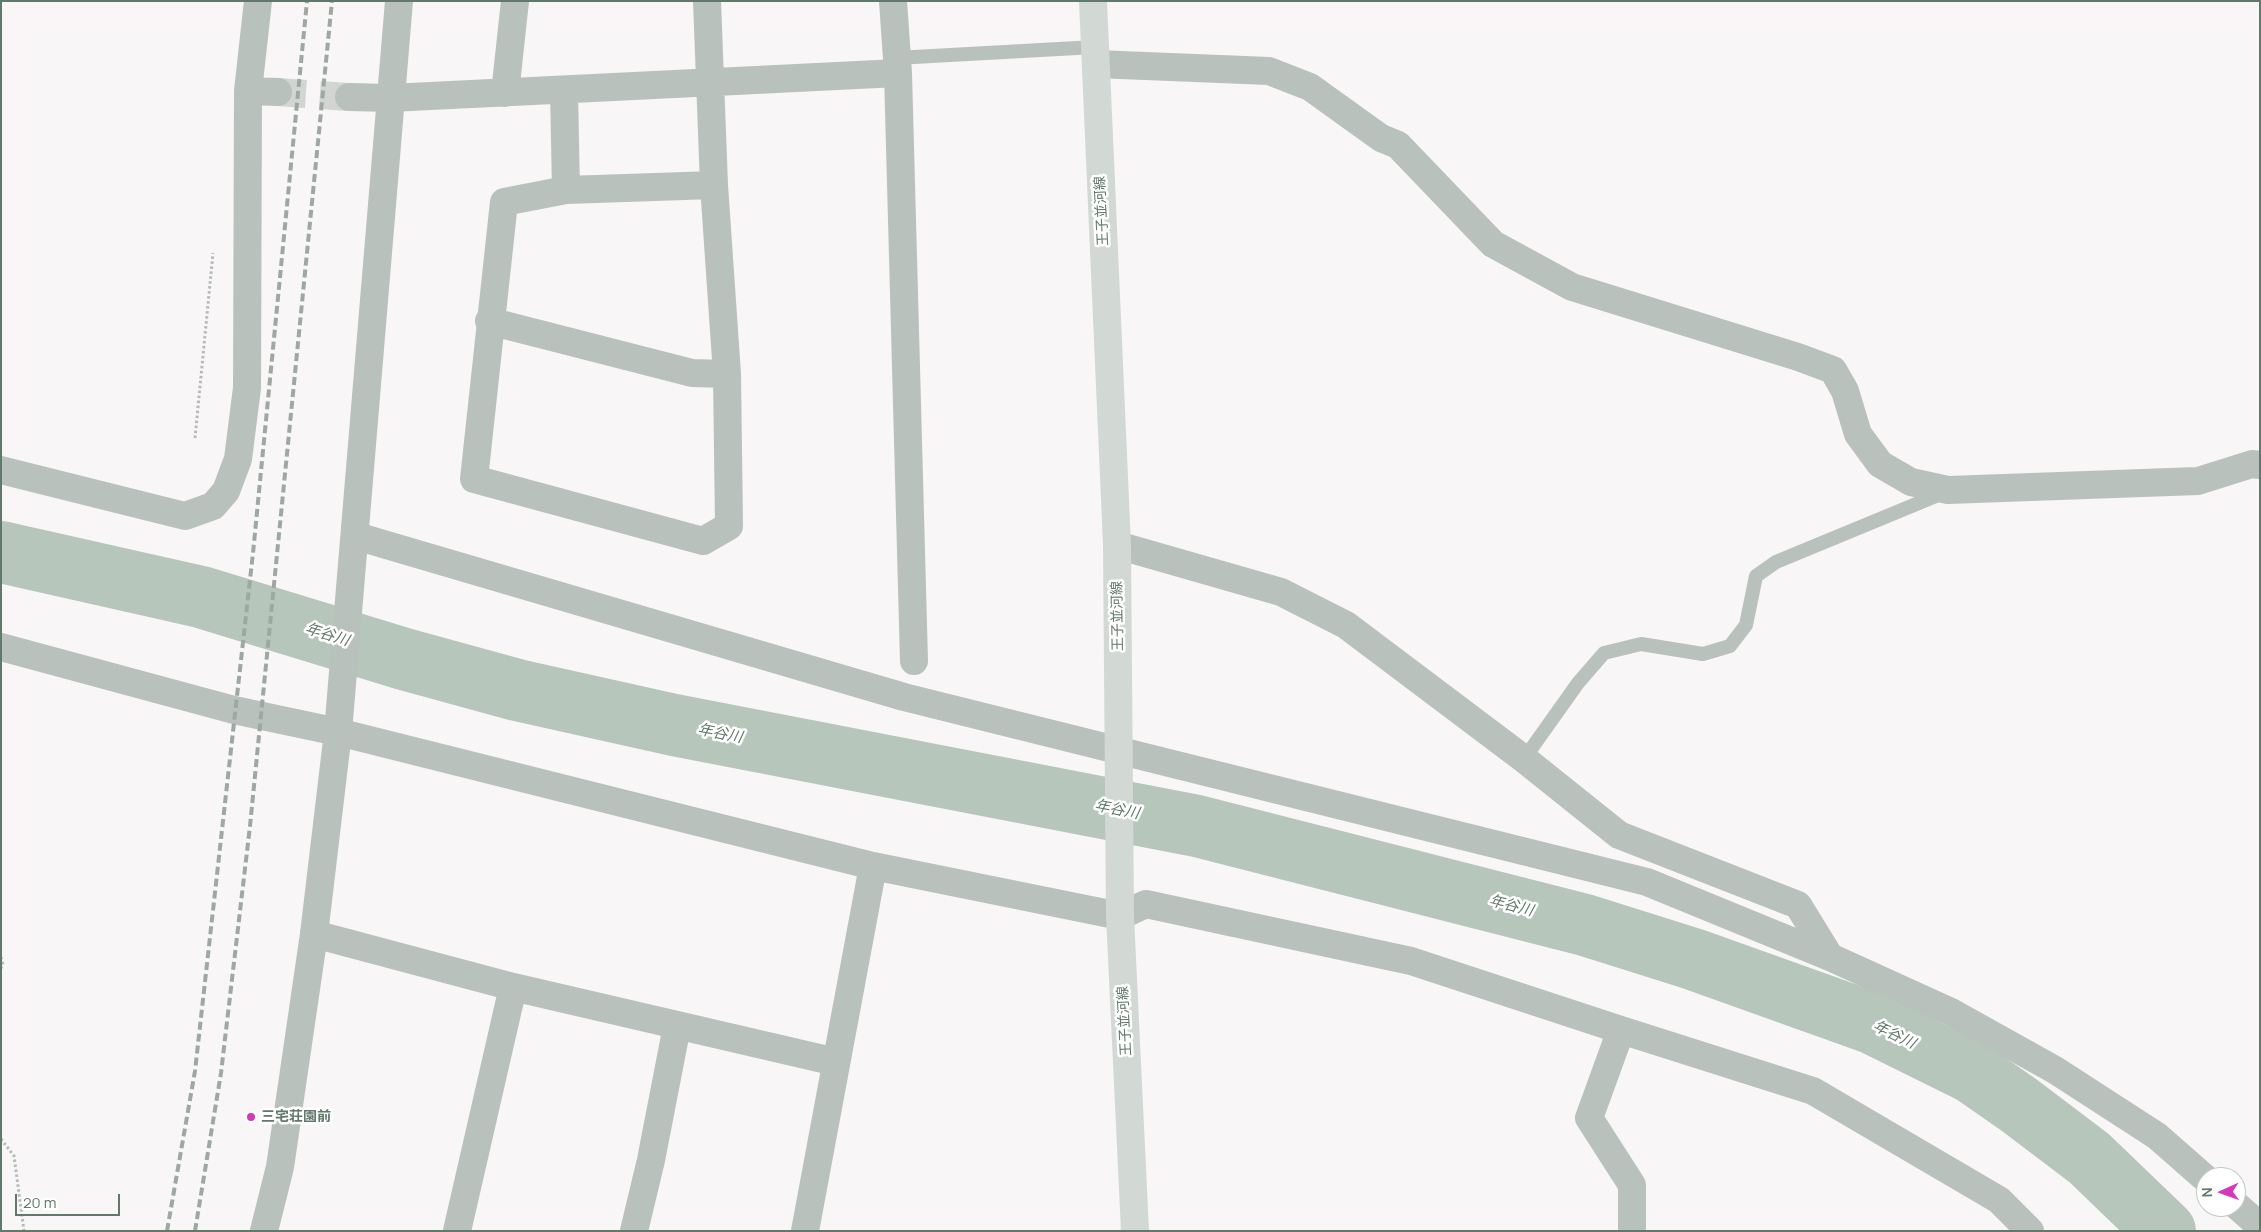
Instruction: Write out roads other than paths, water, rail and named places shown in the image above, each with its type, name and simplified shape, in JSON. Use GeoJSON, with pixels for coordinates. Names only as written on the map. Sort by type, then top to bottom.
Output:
{"type":"FeatureCollection","features":[{"type":"Feature","properties":{"kind":"main road","name":"王子並河線"},"geometry":{"type":"LineString","coordinates":[[1093,1],[1117,545],[1120,916],[1135,1231]]}},
{"type":"Feature","properties":{"kind":"street"},"geometry":{"type":"LineString","coordinates":[[1,470],[184,516],[213,506],[226,491],[238,459],[246,388],[248,91],[258,1]]}},
{"type":"Feature","properties":{"kind":"street"},"geometry":{"type":"LineString","coordinates":[[264,1231],[280,1167],[314,934],[338,732],[353,578],[399,1]]}},
{"type":"Feature","properties":{"kind":"street"},"geometry":{"type":"LineString","coordinates":[[505,93],[515,1]]}},
{"type":"Feature","properties":{"kind":"street"},"geometry":{"type":"LineString","coordinates":[[707,1],[714,185],[727,374],[729,526],[703,541],[474,479],[489,321],[504,202],[566,190],[714,185]]}},
{"type":"Feature","properties":{"kind":"street"},"geometry":{"type":"LineString","coordinates":[[893,1],[897,65],[914,661]]}},
{"type":"Feature","properties":{"kind":"street"},"geometry":{"type":"LineString","coordinates":[[1095,56],[1269,71],[1310,86],[1381,138],[1398,145],[1493,244],[1572,287],[1798,356],[1832,370],[1845,391],[1858,434],[1880,464],[1910,482],[1948,490],[2198,481],[2252,464],[2260,465]]}},
{"type":"Feature","properties":{"kind":"street"},"geometry":{"type":"LineString","coordinates":[[349,97],[390,98],[710,82],[897,65]]}},
{"type":"Feature","properties":{"kind":"street"},"geometry":{"type":"LineString","coordinates":[[564,90],[566,190]]}},
{"type":"Feature","properties":{"kind":"street"},"geometry":{"type":"LineString","coordinates":[[248,91],[278,92]]}},
{"type":"Feature","properties":{"kind":"street"},"geometry":{"type":"LineString","coordinates":[[489,321],[692,372],[727,374]]}},
{"type":"Feature","properties":{"kind":"street"},"geometry":{"type":"LineString","coordinates":[[356,536],[1119,760],[1648,882],[1830,957],[1951,1012],[2055,1070],[2157,1136],[2196,1170]]}},
{"type":"Feature","properties":{"kind":"street"},"geometry":{"type":"LineString","coordinates":[[1117,545],[1282,592],[1346,625],[1524,759],[1619,835],[1798,905],[1830,957]]}},
{"type":"Feature","properties":{"kind":"street"},"geometry":{"type":"LineString","coordinates":[[1,647],[234,710],[338,732],[873,866],[1120,916],[1146,904],[1411,961],[1813,1091],[1999,1200],[2030,1231]]}},
{"type":"Feature","properties":{"kind":"street"},"geometry":{"type":"LineString","coordinates":[[805,1231],[873,866]]}},
{"type":"Feature","properties":{"kind":"street"},"geometry":{"type":"LineString","coordinates":[[314,934],[513,987],[836,1062]]}},
{"type":"Feature","properties":{"kind":"street"},"geometry":{"type":"LineString","coordinates":[[458,1231],[513,987]]}},
{"type":"Feature","properties":{"kind":"street"},"geometry":{"type":"LineString","coordinates":[[634,1231],[651,1160],[677,1026]]}},
{"type":"Feature","properties":{"kind":"street"},"geometry":{"type":"LineString","coordinates":[[1620,1030],[1589,1118],[1632,1185],[1632,1231]]}},
{"type":"Feature","properties":{"kind":"street"},"geometry":{"type":"LineString","coordinates":[[2246,1214],[2260,1226]]}},
{"type":"Feature","properties":{"kind":"lane"},"geometry":{"type":"LineString","coordinates":[[897,65],[1095,56]]}},
{"type":"Feature","properties":{"kind":"lane"},"geometry":{"type":"LineString","coordinates":[[1524,759],[1578,683],[1604,653],[1642,644],[1703,654],[1730,646],[1746,625],[1756,576],[1776,562],[1948,490]]}},
{"type":"Feature","properties":{"kind":"waterway","name":"年谷川"},"geometry":{"type":"LineString","coordinates":[[1,552],[201,597],[404,659],[517,690],[674,725],[1197,826],[1585,925],[1693,959],[1872,1023],[1973,1073],[2089,1158],[2165,1231]]}},
{"type":"Feature","properties":{"kind":"tunnel"},"geometry":{"type":"LineString","coordinates":[[278,92],[349,97]]}},
{"type":"Feature","properties":{"kind":"railway"},"geometry":{"type":"LineString","coordinates":[[167,1231],[195,1071],[253,553],[307,1]]}},
{"type":"Feature","properties":{"kind":"railway"},"geometry":{"type":"LineString","coordinates":[[195,1231],[221,1073],[250,826],[332,1]]}},
{"type":"Feature","properties":{"kind":"place","name":"三宅荘園前"},"geometry":{"type":"Point","coordinates":[251,1117]}}]}
